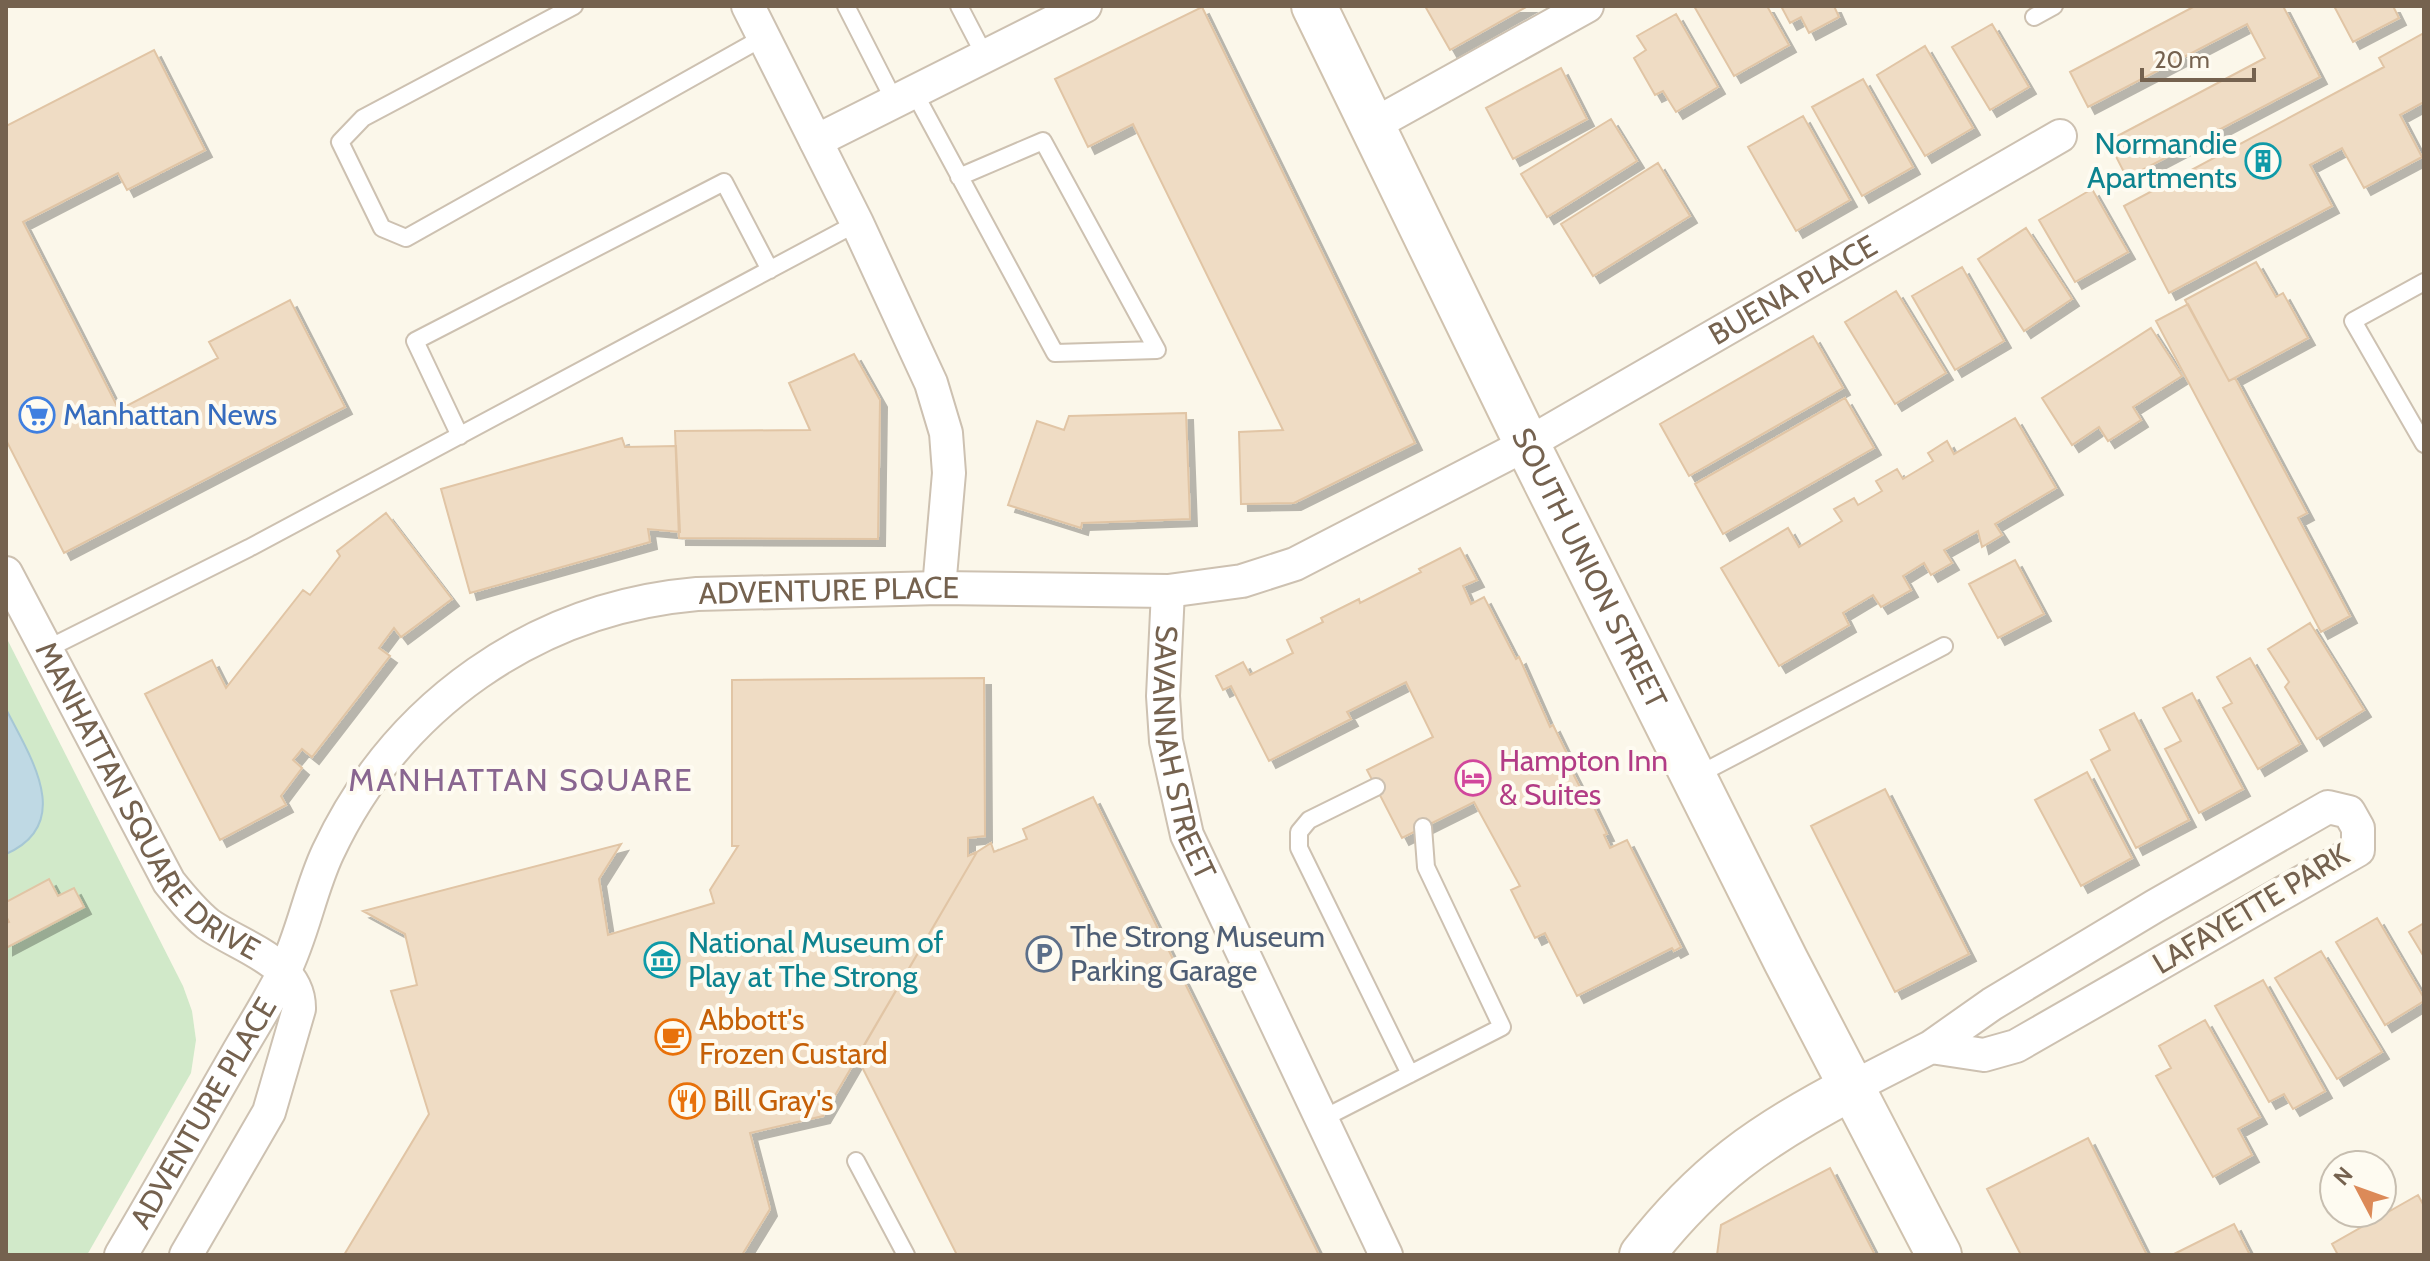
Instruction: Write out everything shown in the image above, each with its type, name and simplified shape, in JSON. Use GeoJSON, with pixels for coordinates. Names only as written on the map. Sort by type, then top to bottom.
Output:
{"type":"FeatureCollection","features":[{"type":"Feature","properties":{"kind":"main road","name":"SOUTH UNION STREET"},"geometry":{"type":"LineString","coordinates":[[1314,6],[1527,444],[1851,1088],[1939,1255]]}},
{"type":"Feature","properties":{"kind":"main road"},"geometry":{"type":"LineString","coordinates":[[1642,1255],[1694,1193],[1720,1170],[1802,1113],[1851,1088]]}},
{"type":"Feature","properties":{"kind":"street"},"geometry":{"type":"LineString","coordinates":[[748,6],[857,223],[931,383],[946,433],[949,473],[939,588]]}},
{"type":"Feature","properties":{"kind":"street"},"geometry":{"type":"LineString","coordinates":[[1373,125],[1587,6]]}},
{"type":"Feature","properties":{"kind":"street"},"geometry":{"type":"LineString","coordinates":[[816,141],[1082,7]]}},
{"type":"Feature","properties":{"kind":"street","name":"BUENA PLACE"},"geometry":{"type":"LineString","coordinates":[[1527,444],[2060,136]]}},
{"type":"Feature","properties":{"kind":"street","name":"ADVENTURE PLACE"},"geometry":{"type":"LineString","coordinates":[[121,1255],[285,970],[327,854],[355,803],[384,762],[440,703],[474,674],[509,651],[582,618],[658,597],[939,588],[1168,591],[1242,581],[1295,564],[1527,444]]}},
{"type":"Feature","properties":{"kind":"street","name":"MANHATTAN SQUARE DRIVE"},"geometry":{"type":"LineString","coordinates":[[6,573],[169,882],[208,923],[285,970]]}},
{"type":"Feature","properties":{"kind":"street","name":"SAVANNAH STREET"},"geometry":{"type":"LineString","coordinates":[[1168,591],[1163,696],[1166,741],[1187,835],[1386,1255]]}},
{"type":"Feature","properties":{"kind":"street","name":"LAFAYETTE PARK"},"geometry":{"type":"LineString","coordinates":[[2328,807],[2349,812],[2358,828],[2358,850],[2016,1046],[1984,1055],[1931,1047],[1992,1004],[2328,807]]}},
{"type":"Feature","properties":{"kind":"street"},"geometry":{"type":"LineString","coordinates":[[2155,906],[2181,952]]}},
{"type":"Feature","properties":{"kind":"street","name":"ADVENTURE PLACE"},"geometry":{"type":"LineString","coordinates":[[186,1255],[269,1112],[299,1009],[299,996],[285,970]]}},
{"type":"Feature","properties":{"kind":"street"},"geometry":{"type":"LineString","coordinates":[[1851,1088],[1931,1047]]}},
{"type":"Feature","properties":{"kind":"lane"},"geometry":{"type":"LineString","coordinates":[[574,6],[363,118],[340,142],[382,228],[406,238],[764,37]]}},
{"type":"Feature","properties":{"kind":"lane"},"geometry":{"type":"LineString","coordinates":[[846,6],[959,177],[1055,353],[1157,350],[1043,141],[959,177]]}},
{"type":"Feature","properties":{"kind":"lane"},"geometry":{"type":"LineString","coordinates":[[959,6],[985,56]]}},
{"type":"Feature","properties":{"kind":"lane"},"geometry":{"type":"LineString","coordinates":[[2034,17],[2054,6]]}},
{"type":"Feature","properties":{"kind":"lane"},"geometry":{"type":"LineString","coordinates":[[460,436],[415,341],[724,182],[770,270]]}},
{"type":"Feature","properties":{"kind":"lane"},"geometry":{"type":"LineString","coordinates":[[47,649],[249,548],[857,223]]}},
{"type":"Feature","properties":{"kind":"lane"},"geometry":{"type":"LineString","coordinates":[[2424,282],[2353,321],[2424,444]]}},
{"type":"Feature","properties":{"kind":"lane"},"geometry":{"type":"LineString","coordinates":[[1694,777],[1944,646]]}},
{"type":"Feature","properties":{"kind":"lane"},"geometry":{"type":"LineString","coordinates":[[1376,787],[1309,820],[1299,832],[1299,848],[1410,1074]]}},
{"type":"Feature","properties":{"kind":"lane"},"geometry":{"type":"LineString","coordinates":[[1322,1119],[1502,1027],[1426,867],[1423,827]]}},
{"type":"Feature","properties":{"kind":"lane"},"geometry":{"type":"LineString","coordinates":[[856,1161],[906,1255]]}},
{"type":"Feature","properties":{"kind":"green space"},"geometry":{"type":"Polygon","coordinates":[[[6,637],[183,986],[192,1011],[196,1040],[191,1073],[87,1255],[6,1255],[6,637]]]}},
{"type":"Feature","properties":{"kind":"water"},"geometry":{"type":"Polygon","coordinates":[[[6,709],[35,767],[43,807],[39,825],[27,841],[6,854],[6,709]]]}},
{"type":"Feature","properties":{"kind":"building"},"geometry":{"type":"Polygon","coordinates":[[[1425,6],[1528,6],[1450,50],[1425,6]]]}},
{"type":"Feature","properties":{"kind":"building"},"geometry":{"type":"Polygon","coordinates":[[[1694,6],[1767,6],[1789,45],[1734,76],[1694,6]]]}},
{"type":"Feature","properties":{"kind":"building"},"geometry":{"type":"Polygon","coordinates":[[[1781,6],[1834,6],[1839,17],[1809,33],[1801,17],[1790,23],[1781,6]]]}},
{"type":"Feature","properties":{"kind":"building"},"geometry":{"type":"Polygon","coordinates":[[[2195,6],[2283,6],[2320,77],[2127,178],[2108,141],[2265,58],[2247,24],[2088,107],[2070,72],[2195,6]]]}},
{"type":"Feature","properties":{"kind":"building"},"geometry":{"type":"Polygon","coordinates":[[[2334,6],[2393,6],[2399,18],[2353,42],[2334,6]]]}},
{"type":"Feature","properties":{"kind":"building"},"geometry":{"type":"Polygon","coordinates":[[[1202,7],[1415,443],[1294,503],[1241,504],[1239,432],[1283,430],[1133,124],[1088,147],[1055,79],[1202,7]]]}},
{"type":"Feature","properties":{"kind":"building"},"geometry":{"type":"Polygon","coordinates":[[[1676,14],[1718,87],[1676,112],[1663,91],[1655,95],[1634,58],[1646,50],[1637,36],[1676,14]]]}},
{"type":"Feature","properties":{"kind":"building"},"geometry":{"type":"Polygon","coordinates":[[[1992,24],[2029,87],[1990,110],[1952,47],[1992,24]]]}},
{"type":"Feature","properties":{"kind":"building","name":"Normandie Apartments"},"geometry":{"type":"Polygon","coordinates":[[[2424,33],[2424,102],[2400,115],[2422,157],[2364,188],[2342,148],[2310,165],[2332,206],[2169,293],[2124,206],[2384,67],[2379,58],[2424,33]]]}},
{"type":"Feature","properties":{"kind":"building"},"geometry":{"type":"Polygon","coordinates":[[[1925,46],[1973,128],[1925,156],[1877,75],[1925,46]]]}},
{"type":"Feature","properties":{"kind":"building"},"geometry":{"type":"Polygon","coordinates":[[[154,50],[205,150],[127,190],[118,173],[23,222],[119,410],[218,358],[209,342],[290,300],[345,407],[64,553],[6,440],[6,126],[154,50]]]}},
{"type":"Feature","properties":{"kind":"building"},"geometry":{"type":"Polygon","coordinates":[[[1561,68],[1587,119],[1513,159],[1486,108],[1561,68]]]}},
{"type":"Feature","properties":{"kind":"building"},"geometry":{"type":"Polygon","coordinates":[[[1863,79],[1913,167],[1862,196],[1812,107],[1863,79]]]}},
{"type":"Feature","properties":{"kind":"building"},"geometry":{"type":"Polygon","coordinates":[[[1803,116],[1850,200],[1796,231],[1748,147],[1803,116]]]}},
{"type":"Feature","properties":{"kind":"building"},"geometry":{"type":"Polygon","coordinates":[[[1611,119],[1637,161],[1547,217],[1521,174],[1611,119]]]}},
{"type":"Feature","properties":{"kind":"building"},"geometry":{"type":"Polygon","coordinates":[[[1658,163],[1690,216],[1593,276],[1561,224],[1658,163]]]}},
{"type":"Feature","properties":{"kind":"building"},"geometry":{"type":"Polygon","coordinates":[[[2092,189],[2128,252],[2075,282],[2039,220],[2092,189]]]}},
{"type":"Feature","properties":{"kind":"building"},"geometry":{"type":"Polygon","coordinates":[[[2026,228],[2072,299],[2024,331],[1978,259],[2026,228]]]}},
{"type":"Feature","properties":{"kind":"building"},"geometry":{"type":"Polygon","coordinates":[[[2256,262],[2276,297],[2283,293],[2308,338],[2229,381],[2185,300],[2256,262]]]}},
{"type":"Feature","properties":{"kind":"building"},"geometry":{"type":"Polygon","coordinates":[[[1962,267],[2004,341],[1955,370],[1912,296],[1962,267]]]}},
{"type":"Feature","properties":{"kind":"building"},"geometry":{"type":"Polygon","coordinates":[[[1896,291],[1946,373],[1895,404],[1845,322],[1896,291]]]}},
{"type":"Feature","properties":{"kind":"building"},"geometry":{"type":"Polygon","coordinates":[[[2188,304],[2229,381],[2235,378],[2307,513],[2298,518],[2350,616],[2321,632],[2156,321],[2188,304]]]}},
{"type":"Feature","properties":{"kind":"building"},"geometry":{"type":"Polygon","coordinates":[[[2151,328],[2182,376],[2133,407],[2141,420],[2108,441],[2099,427],[2072,445],[2042,398],[2151,328]]]}},
{"type":"Feature","properties":{"kind":"building"},"geometry":{"type":"Polygon","coordinates":[[[1813,336],[1843,388],[1689,476],[1660,424],[1813,336]]]}},
{"type":"Feature","properties":{"kind":"building"},"geometry":{"type":"Polygon","coordinates":[[[854,354],[880,400],[878,539],[679,538],[675,431],[810,430],[789,383],[854,354]]]}},
{"type":"Feature","properties":{"kind":"building"},"geometry":{"type":"Polygon","coordinates":[[[1845,398],[1874,448],[1723,534],[1695,484],[1845,398]]]}},
{"type":"Feature","properties":{"kind":"building"},"geometry":{"type":"Polygon","coordinates":[[[1186,413],[1190,519],[1082,523],[1081,528],[1008,505],[1037,421],[1064,430],[1069,416],[1186,413]]]}},
{"type":"Feature","properties":{"kind":"building"},"geometry":{"type":"Polygon","coordinates":[[[2015,418],[2056,488],[1995,524],[2002,535],[1982,547],[1978,531],[1944,550],[1952,563],[1931,575],[1924,563],[1903,576],[1911,590],[1881,607],[1873,595],[1843,613],[1849,625],[1779,666],[1721,568],[1788,528],[1799,547],[1842,521],[1834,509],[1854,498],[1858,505],[1882,491],[1876,481],[1897,469],[1903,479],[1933,461],[1928,453],[1947,441],[1954,454],[2015,418]]]}},
{"type":"Feature","properties":{"kind":"building"},"geometry":{"type":"Polygon","coordinates":[[[622,438],[625,447],[676,446],[680,532],[648,529],[650,542],[470,593],[441,489],[622,438]]]}},
{"type":"Feature","properties":{"kind":"building"},"geometry":{"type":"Polygon","coordinates":[[[386,513],[452,599],[401,637],[394,628],[379,648],[390,656],[312,757],[302,749],[293,760],[302,768],[281,796],[286,805],[220,840],[145,694],[212,660],[226,688],[303,590],[310,595],[340,556],[337,551],[386,513]]]}},
{"type":"Feature","properties":{"kind":"building","name":"Hampton Inn & Suites"},"geometry":{"type":"Polygon","coordinates":[[[1460,548],[1477,580],[1463,586],[1471,604],[1484,597],[1516,659],[1519,657],[1550,727],[1553,725],[1571,762],[1568,764],[1607,834],[1604,835],[1610,848],[1627,840],[1681,947],[1674,951],[1672,948],[1577,996],[1545,933],[1535,938],[1511,890],[1520,886],[1474,802],[1402,838],[1367,770],[1433,737],[1406,682],[1347,712],[1351,719],[1269,761],[1231,686],[1223,690],[1216,676],[1243,662],[1250,675],[1293,653],[1287,640],[1323,622],[1321,618],[1359,599],[1360,603],[1460,548]]]}},
{"type":"Feature","properties":{"kind":"building"},"geometry":{"type":"Polygon","coordinates":[[[2015,560],[2044,614],[1998,638],[1969,584],[2015,560]]]}},
{"type":"Feature","properties":{"kind":"building"},"geometry":{"type":"Polygon","coordinates":[[[2310,623],[2364,710],[2317,739],[2285,687],[2289,682],[2268,649],[2310,623]]]}},
{"type":"Feature","properties":{"kind":"building"},"geometry":{"type":"Polygon","coordinates":[[[2250,658],[2300,744],[2258,769],[2223,708],[2232,703],[2217,677],[2250,658]]]}},
{"type":"Feature","properties":{"kind":"building","name":"National Museum of Play at The Strong"},"geometry":{"type":"Polygon","coordinates":[[[984,678],[985,836],[968,838],[968,856],[977,852],[823,1116],[750,1133],[770,1209],[742,1255],[344,1255],[429,1114],[391,991],[417,985],[405,934],[363,911],[621,844],[599,879],[608,935],[714,903],[710,890],[738,846],[732,846],[732,680],[984,678]]]}},
{"type":"Feature","properties":{"kind":"building"},"geometry":{"type":"Polygon","coordinates":[[[2192,693],[2243,789],[2199,813],[2165,749],[2181,741],[2163,708],[2192,693]]]}},
{"type":"Feature","properties":{"kind":"building"},"geometry":{"type":"Polygon","coordinates":[[[2134,713],[2189,820],[2136,848],[2091,760],[2110,750],[2100,730],[2134,713]]]}},
{"type":"Feature","properties":{"kind":"building"},"geometry":{"type":"Polygon","coordinates":[[[2087,772],[2132,858],[2081,886],[2035,800],[2087,772]]]}},
{"type":"Feature","properties":{"kind":"building"},"geometry":{"type":"Polygon","coordinates":[[[1885,789],[1969,954],[1895,992],[1811,826],[1885,789]]]}},
{"type":"Feature","properties":{"kind":"building","name":"The Strong Museum Parking Garage"},"geometry":{"type":"Polygon","coordinates":[[[1093,797],[1319,1255],[957,1255],[857,1057],[977,852],[991,843],[994,852],[1027,839],[1023,829],[1093,797]]]}},
{"type":"Feature","properties":{"kind":"building"},"geometry":{"type":"Polygon","coordinates":[[[49,879],[58,896],[74,888],[84,907],[6,948],[6,923],[9,922],[6,902],[49,879]]]}},
{"type":"Feature","properties":{"kind":"building"},"geometry":{"type":"Polygon","coordinates":[[[2377,918],[2424,998],[2424,1001],[2385,1025],[2336,942],[2377,918]]]}},
{"type":"Feature","properties":{"kind":"building"},"geometry":{"type":"Polygon","coordinates":[[[2424,923],[2424,957],[2409,932],[2424,923]]]}},
{"type":"Feature","properties":{"kind":"building"},"geometry":{"type":"Polygon","coordinates":[[[2321,951],[2382,1052],[2337,1079],[2275,978],[2321,951]]]}},
{"type":"Feature","properties":{"kind":"building"},"geometry":{"type":"Polygon","coordinates":[[[2263,980],[2325,1091],[2293,1109],[2284,1094],[2269,1102],[2215,1006],[2263,980]]]}},
{"type":"Feature","properties":{"kind":"building"},"geometry":{"type":"Polygon","coordinates":[[[2205,1020],[2260,1117],[2238,1129],[2252,1155],[2213,1177],[2156,1076],[2171,1068],[2159,1046],[2205,1020]]]}},
{"type":"Feature","properties":{"kind":"building"},"geometry":{"type":"Polygon","coordinates":[[[2088,1138],[2147,1255],[2021,1255],[1987,1189],[2088,1138]]]}},
{"type":"Feature","properties":{"kind":"building"},"geometry":{"type":"Polygon","coordinates":[[[1830,1168],[1875,1255],[1717,1255],[1721,1225],[1830,1168]]]}},
{"type":"Feature","properties":{"kind":"building"},"geometry":{"type":"Polygon","coordinates":[[[2418,1195],[2424,1206],[2424,1255],[2338,1255],[2332,1244],[2358,1229],[2398,1229],[2398,1206],[2418,1195]]]}},
{"type":"Feature","properties":{"kind":"building"},"geometry":{"type":"Polygon","coordinates":[[[2234,1224],[2250,1255],[2172,1255],[2234,1224]]]}},
{"type":"Feature","properties":{"kind":"place","name":"Normandie Apartments"},"geometry":{"type":"Point","coordinates":[2263,161]}},
{"type":"Feature","properties":{"kind":"place","name":"Manhattan News"},"geometry":{"type":"Point","coordinates":[37,415]}},
{"type":"Feature","properties":{"kind":"place","name":"Hampton Inn & Suites"},"geometry":{"type":"Point","coordinates":[1473,778]}},
{"type":"Feature","properties":{"kind":"place","name":"The Strong Museum Parking Garage"},"geometry":{"type":"Point","coordinates":[1044,954]}},
{"type":"Feature","properties":{"kind":"place","name":"National Museum of Play at The Strong"},"geometry":{"type":"Point","coordinates":[662,960]}},
{"type":"Feature","properties":{"kind":"place","name":"Abbott's Frozen Custard"},"geometry":{"type":"Point","coordinates":[673,1037]}},
{"type":"Feature","properties":{"kind":"place","name":"Bill Gray's"},"geometry":{"type":"Point","coordinates":[687,1101]}},
{"type":"Feature","properties":{"kind":"district","name":"MANHATTAN SQUARE"},"geometry":{"type":"Point","coordinates":[521,780]}}]}
